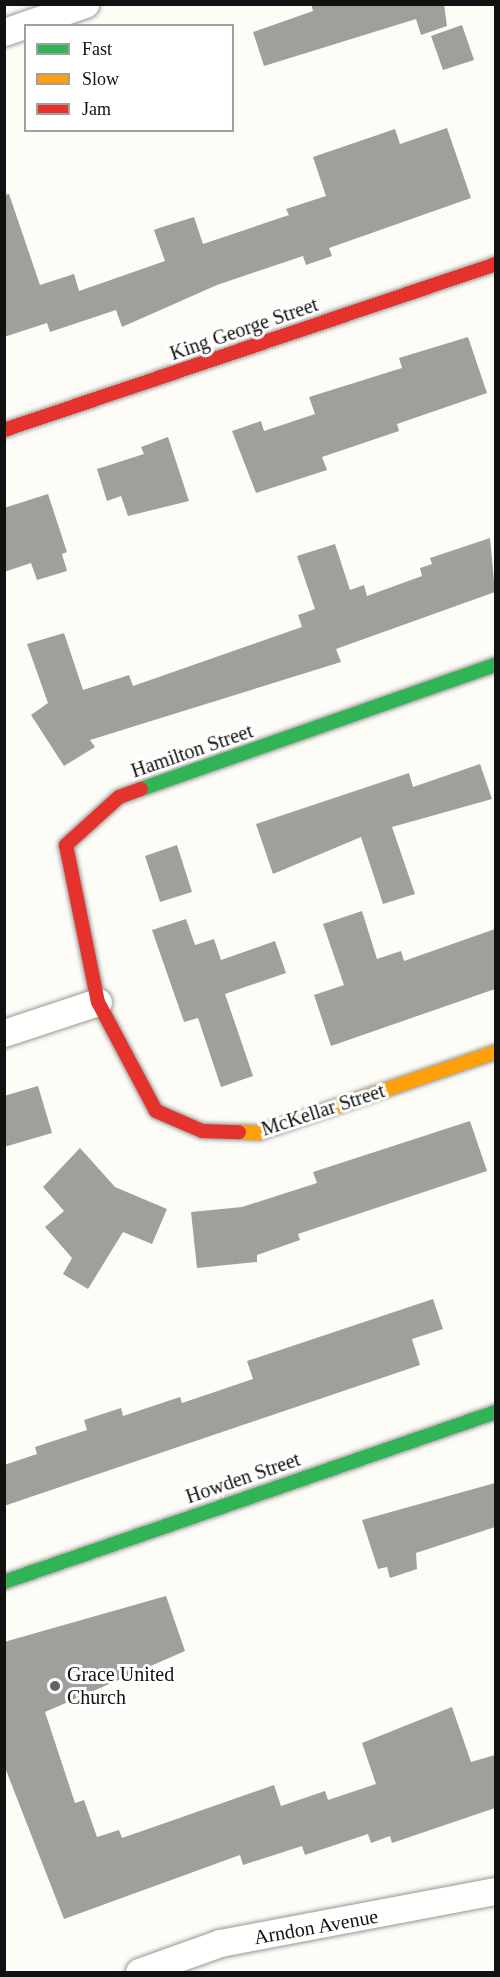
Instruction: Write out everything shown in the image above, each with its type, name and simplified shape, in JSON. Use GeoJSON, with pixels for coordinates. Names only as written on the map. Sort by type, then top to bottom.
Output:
{"type":"FeatureCollection","features":[{"type":"Feature","properties":{"kind":"street"},"geometry":{"type":"LineString","coordinates":[[27,24],[85,4]]}},
{"type":"Feature","properties":{"kind":"street"},"geometry":{"type":"LineString","coordinates":[[4,32],[24,25]]}},
{"type":"Feature","properties":{"kind":"street","name":"King George Street"},"geometry":{"type":"LineString","coordinates":[[4,430],[495,264]]}},
{"type":"Feature","properties":{"kind":"street","name":"Hamilton Street"},"geometry":{"type":"LineString","coordinates":[[98,1002],[66,845],[119,797],[495,665]]}},
{"type":"Feature","properties":{"kind":"street"},"geometry":{"type":"LineString","coordinates":[[4,1033],[98,1002]]}},
{"type":"Feature","properties":{"kind":"street","name":"McKellar Street"},"geometry":{"type":"LineString","coordinates":[[98,1002],[156,1111],[202,1131],[259,1133],[495,1052]]}},
{"type":"Feature","properties":{"kind":"street","name":"Howden Street"},"geometry":{"type":"LineString","coordinates":[[4,1582],[495,1412]]}},
{"type":"Feature","properties":{"kind":"street","name":"Arndon Avenue"},"geometry":{"type":"LineString","coordinates":[[139,1972],[220,1943],[495,1891]]}},
{"type":"Feature","properties":{"kind":"building"},"geometry":{"type":"Polygon","coordinates":[[[311,4],[444,4],[447,26],[421,35],[416,19],[264,66],[253,32],[313,11],[311,4]]]}},
{"type":"Feature","properties":{"kind":"building"},"geometry":{"type":"Polygon","coordinates":[[[462,25],[474,60],[443,70],[431,36],[462,25]]]}},
{"type":"Feature","properties":{"kind":"building"},"geometry":{"type":"Polygon","coordinates":[[[447,128],[471,198],[329,248],[332,256],[306,265],[303,256],[217,285],[122,327],[116,310],[50,332],[47,323],[4,337],[4,195],[9,194],[40,285],[74,274],[79,291],[165,261],[154,230],[159,228],[194,217],[203,244],[289,215],[286,209],[326,196],[313,157],[395,129],[400,144],[447,128]]]}},
{"type":"Feature","properties":{"kind":"building"},"geometry":{"type":"Polygon","coordinates":[[[468,337],[487,393],[397,424],[399,431],[322,457],[327,470],[256,493],[232,431],[261,421],[264,431],[315,414],[309,397],[402,368],[399,358],[468,337]]]}},
{"type":"Feature","properties":{"kind":"building"},"geometry":{"type":"Polygon","coordinates":[[[168,437],[189,501],[128,516],[121,496],[107,501],[97,469],[144,454],[141,447],[168,437]]]}},
{"type":"Feature","properties":{"kind":"building"},"geometry":{"type":"Polygon","coordinates":[[[48,494],[67,552],[62,554],[67,571],[37,580],[31,563],[4,572],[4,508],[48,494]]]}},
{"type":"Feature","properties":{"kind":"building"},"geometry":{"type":"Polygon","coordinates":[[[490,538],[495,592],[336,649],[341,662],[90,740],[95,747],[64,766],[31,715],[48,703],[27,644],[64,633],[83,690],[129,675],[133,686],[302,627],[298,615],[315,609],[297,556],[335,544],[350,590],[364,585],[367,596],[422,576],[420,568],[432,564],[430,558],[490,538]]]}},
{"type":"Feature","properties":{"kind":"building"},"geometry":{"type":"Polygon","coordinates":[[[480,764],[492,799],[392,827],[415,894],[383,904],[361,837],[273,874],[256,824],[409,773],[413,787],[480,764]]]}},
{"type":"Feature","properties":{"kind":"building"},"geometry":{"type":"Polygon","coordinates":[[[177,845],[192,892],[160,902],[145,856],[177,845]]]}},
{"type":"Feature","properties":{"kind":"building"},"geometry":{"type":"Polygon","coordinates":[[[362,911],[377,959],[401,951],[404,961],[495,929],[495,989],[331,1046],[314,995],[344,985],[323,924],[362,911]]]}},
{"type":"Feature","properties":{"kind":"building"},"geometry":{"type":"Polygon","coordinates":[[[186,919],[195,945],[214,939],[221,960],[275,941],[286,973],[225,994],[253,1076],[221,1087],[198,1018],[184,1022],[152,930],[186,919]]]}},
{"type":"Feature","properties":{"kind":"building"},"geometry":{"type":"Polygon","coordinates":[[[38,1086],[52,1133],[4,1147],[4,1096],[38,1086]]]}},
{"type":"Feature","properties":{"kind":"building"},"geometry":{"type":"Polygon","coordinates":[[[470,1121],[487,1171],[298,1234],[300,1240],[257,1255],[257,1262],[197,1268],[191,1212],[242,1207],[317,1183],[313,1172],[470,1121]]]}},
{"type":"Feature","properties":{"kind":"building"},"geometry":{"type":"Polygon","coordinates":[[[80,1148],[115,1187],[167,1209],[152,1244],[123,1232],[88,1289],[63,1274],[72,1258],[45,1227],[64,1211],[43,1187],[80,1148]]]}},
{"type":"Feature","properties":{"kind":"building"},"geometry":{"type":"Polygon","coordinates":[[[433,1299],[443,1329],[412,1339],[420,1365],[4,1506],[4,1465],[37,1454],[35,1447],[87,1430],[84,1420],[121,1408],[123,1416],[180,1397],[182,1403],[253,1379],[247,1361],[433,1299]]]}},
{"type":"Feature","properties":{"kind":"building"},"geometry":{"type":"Polygon","coordinates":[[[495,1483],[495,1527],[416,1553],[417,1569],[390,1578],[387,1567],[378,1569],[362,1520],[495,1483]]]}},
{"type":"Feature","properties":{"kind":"building"},"geometry":{"type":"Polygon","coordinates":[[[166,1596],[185,1651],[45,1712],[75,1803],[84,1800],[97,1837],[119,1830],[122,1838],[274,1785],[281,1806],[325,1791],[328,1800],[376,1784],[362,1743],[452,1707],[471,1762],[495,1755],[495,1808],[392,1843],[390,1836],[371,1843],[368,1834],[305,1855],[302,1846],[243,1865],[240,1855],[64,1919],[4,1765],[4,1642],[166,1596]]]}},
{"type":"Feature","properties":{"kind":"traffic: fast"},"geometry":{"type":"LineString","coordinates":[[141,789],[496,665]]}},
{"type":"Feature","properties":{"kind":"traffic: fast"},"geometry":{"type":"LineString","coordinates":[[4,1582],[496,1412]]}},
{"type":"Feature","properties":{"kind":"traffic: slow"},"geometry":{"type":"LineString","coordinates":[[239,1132],[259,1133],[496,1052]]}},
{"type":"Feature","properties":{"kind":"traffic: jam"},"geometry":{"type":"LineString","coordinates":[[4,430],[496,264]]}},
{"type":"Feature","properties":{"kind":"traffic: jam"},"geometry":{"type":"LineString","coordinates":[[141,789],[119,797],[66,845],[98,1002],[156,1111],[202,1131],[239,1132]]}},
{"type":"Feature","properties":{"kind":"place","name":"Grace United Church"},"geometry":{"type":"Point","coordinates":[55,1686]}}]}
